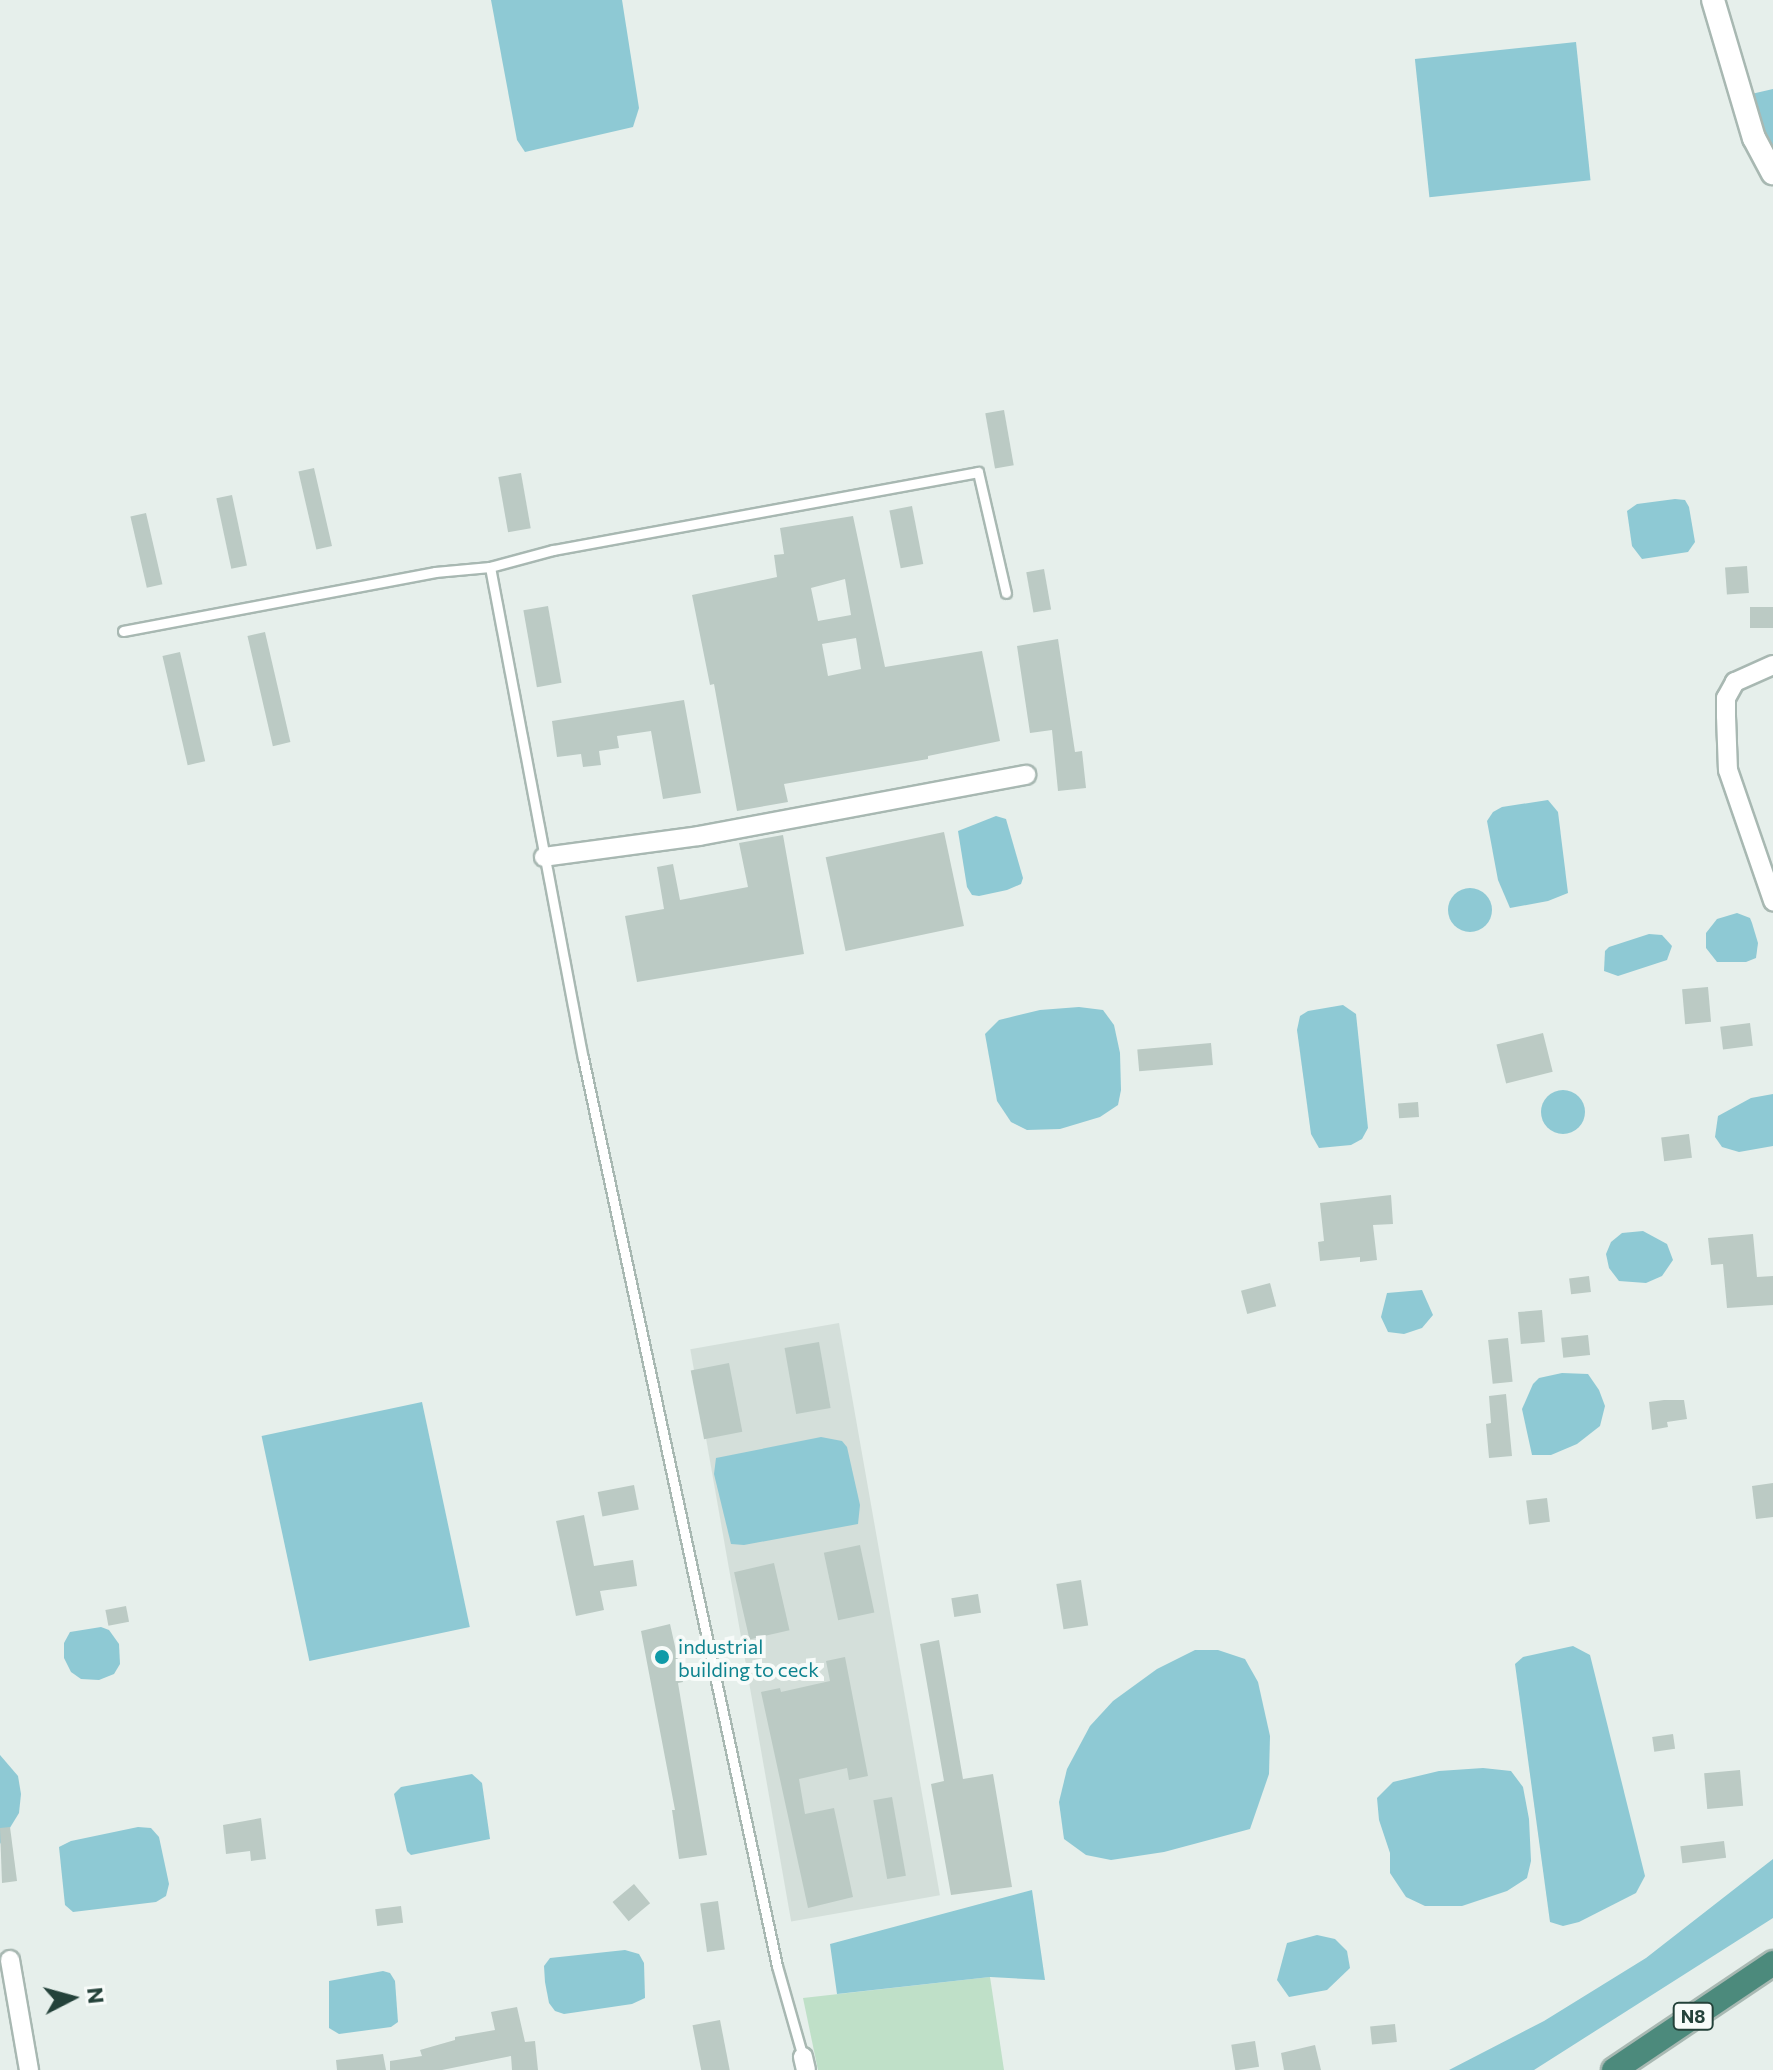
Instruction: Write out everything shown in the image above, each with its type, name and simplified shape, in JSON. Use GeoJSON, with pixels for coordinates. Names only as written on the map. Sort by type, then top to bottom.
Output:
{"type":"FeatureCollection","features":[{"type":"Feature","properties":{"kind":"highway","name":"N8"},"geometry":{"type":"LineString","coordinates":[[1614,2070],[1773,1963]]}},
{"type":"Feature","properties":{"kind":"street"},"geometry":{"type":"LineString","coordinates":[[1713,0],[1754,138],[1773,173]]}},
{"type":"Feature","properties":{"kind":"street"},"geometry":{"type":"LineString","coordinates":[[1773,665],[1735,682],[1726,698],[1726,716],[1728,770],[1773,901]]}},
{"type":"Feature","properties":{"kind":"street"},"geometry":{"type":"LineString","coordinates":[[544,857],[699,836],[1026,775]]}},
{"type":"Feature","properties":{"kind":"street"},"geometry":{"type":"LineString","coordinates":[[10,1960],[29,2070]]}},
{"type":"Feature","properties":{"kind":"lane"},"geometry":{"type":"LineString","coordinates":[[123,631],[435,572],[490,567],[553,550],[978,472],[1006,593]]}},
{"type":"Feature","properties":{"kind":"lane"},"geometry":{"type":"LineString","coordinates":[[490,567],[583,1058],[777,1966],[805,2063]]}},
{"type":"Feature","properties":{"kind":"shaded area"},"geometry":{"type":"Polygon","coordinates":[[[839,1323],[940,1895],[791,1921],[690,1349],[839,1323]]]}},
{"type":"Feature","properties":{"kind":"green space"},"geometry":{"type":"Polygon","coordinates":[[[990,1977],[1004,2070],[818,2070],[803,1998],[990,1977]]]}},
{"type":"Feature","properties":{"kind":"water"},"geometry":{"type":"Polygon","coordinates":[[[491,0],[622,0],[639,108],[633,127],[525,152],[517,140],[491,0]]]}},
{"type":"Feature","properties":{"kind":"water"},"geometry":{"type":"Polygon","coordinates":[[[1576,42],[1591,180],[1429,197],[1415,59],[1576,42]]]}},
{"type":"Feature","properties":{"kind":"water"},"geometry":{"type":"Polygon","coordinates":[[[1773,89],[1773,156],[1747,95],[1773,89]]]}},
{"type":"Feature","properties":{"kind":"water"},"geometry":{"type":"Polygon","coordinates":[[[1685,500],[1689,507],[1695,542],[1688,552],[1642,559],[1632,546],[1627,511],[1637,504],[1685,500]]]}},
{"type":"Feature","properties":{"kind":"water"},"geometry":{"type":"Polygon","coordinates":[[[1548,800],[1558,812],[1568,893],[1548,901],[1510,908],[1498,880],[1487,821],[1493,812],[1502,807],[1548,800]]]}},
{"type":"Feature","properties":{"kind":"water"},"geometry":{"type":"Polygon","coordinates":[[[996,816],[1006,819],[1023,878],[1021,884],[1007,890],[972,895],[967,887],[958,831],[996,816]]]}},
{"type":"Feature","properties":{"kind":"water"},"geometry":{"type":"Polygon","coordinates":[[[1470,888],[1486,894],[1492,910],[1486,926],[1470,932],[1454,926],[1448,910],[1454,894],[1470,888]]]}},
{"type":"Feature","properties":{"kind":"water"},"geometry":{"type":"Polygon","coordinates":[[[1737,913],[1750,918],[1758,943],[1756,958],[1746,962],[1717,962],[1706,948],[1706,933],[1717,919],[1737,913]]]}},
{"type":"Feature","properties":{"kind":"water"},"geometry":{"type":"Polygon","coordinates":[[[1649,934],[1662,935],[1672,946],[1667,960],[1618,976],[1604,971],[1605,951],[1609,947],[1649,934]]]}},
{"type":"Feature","properties":{"kind":"water"},"geometry":{"type":"Polygon","coordinates":[[[1343,1005],[1356,1014],[1368,1128],[1362,1139],[1351,1145],[1319,1148],[1311,1134],[1297,1030],[1300,1016],[1308,1011],[1343,1005]]]}},
{"type":"Feature","properties":{"kind":"water"},"geometry":{"type":"Polygon","coordinates":[[[1079,1007],[1103,1010],[1114,1025],[1120,1053],[1121,1090],[1118,1105],[1100,1117],[1060,1129],[1027,1130],[1011,1122],[997,1101],[985,1034],[999,1020],[1040,1010],[1079,1007]]]}},
{"type":"Feature","properties":{"kind":"water"},"geometry":{"type":"Polygon","coordinates":[[[1563,1090],[1579,1096],[1585,1112],[1579,1128],[1563,1134],[1547,1128],[1541,1112],[1547,1096],[1563,1090]]]}},
{"type":"Feature","properties":{"kind":"water"},"geometry":{"type":"Polygon","coordinates":[[[1773,1094],[1773,1146],[1739,1152],[1722,1147],[1715,1137],[1718,1116],[1751,1098],[1773,1094]]]}},
{"type":"Feature","properties":{"kind":"water"},"geometry":{"type":"Polygon","coordinates":[[[1643,1231],[1667,1244],[1673,1260],[1662,1276],[1646,1283],[1619,1281],[1609,1268],[1606,1254],[1611,1242],[1622,1233],[1643,1231]]]}},
{"type":"Feature","properties":{"kind":"water"},"geometry":{"type":"Polygon","coordinates":[[[1422,1290],[1433,1315],[1422,1328],[1404,1334],[1388,1332],[1381,1317],[1387,1293],[1422,1290]]]}},
{"type":"Feature","properties":{"kind":"water"},"geometry":{"type":"Polygon","coordinates":[[[1562,1373],[1588,1374],[1605,1406],[1600,1426],[1577,1444],[1551,1455],[1532,1455],[1522,1409],[1539,1378],[1562,1373]]]}},
{"type":"Feature","properties":{"kind":"water"},"geometry":{"type":"Polygon","coordinates":[[[422,1402],[470,1627],[309,1661],[262,1436],[422,1402]]]}},
{"type":"Feature","properties":{"kind":"water"},"geometry":{"type":"Polygon","coordinates":[[[821,1437],[842,1441],[847,1447],[860,1505],[858,1524],[744,1545],[731,1544],[714,1474],[716,1458],[821,1437]]]}},
{"type":"Feature","properties":{"kind":"water"},"geometry":{"type":"Polygon","coordinates":[[[101,1627],[109,1630],[119,1644],[120,1664],[114,1674],[99,1680],[81,1679],[71,1672],[64,1658],[64,1643],[70,1632],[101,1627]]]}},
{"type":"Feature","properties":{"kind":"water"},"geometry":{"type":"Polygon","coordinates":[[[1573,1646],[1590,1655],[1645,1876],[1636,1893],[1579,1922],[1563,1926],[1550,1922],[1515,1664],[1523,1657],[1573,1646]]]}},
{"type":"Feature","properties":{"kind":"water"},"geometry":{"type":"Polygon","coordinates":[[[1195,1650],[1218,1650],[1245,1659],[1258,1682],[1270,1736],[1269,1774],[1250,1829],[1164,1852],[1111,1860],[1086,1855],[1064,1839],[1059,1802],[1067,1769],[1090,1726],[1113,1701],[1157,1669],[1195,1650]]]}},
{"type":"Feature","properties":{"kind":"water"},"geometry":{"type":"Polygon","coordinates":[[[0,1755],[18,1776],[21,1794],[19,1813],[0,1844],[0,1755]]]}},
{"type":"Feature","properties":{"kind":"water"},"geometry":{"type":"Polygon","coordinates":[[[1483,1768],[1511,1771],[1523,1787],[1529,1819],[1531,1861],[1527,1878],[1507,1891],[1462,1906],[1425,1906],[1406,1897],[1390,1873],[1390,1853],[1379,1820],[1377,1798],[1393,1782],[1439,1771],[1483,1768]]]}},
{"type":"Feature","properties":{"kind":"water"},"geometry":{"type":"Polygon","coordinates":[[[472,1774],[482,1783],[490,1839],[411,1855],[407,1851],[394,1794],[401,1787],[472,1774]]]}},
{"type":"Feature","properties":{"kind":"water"},"geometry":{"type":"Polygon","coordinates":[[[138,1827],[151,1828],[159,1837],[169,1884],[166,1896],[156,1902],[73,1912],[65,1905],[59,1847],[71,1841],[138,1827]]]}},
{"type":"Feature","properties":{"kind":"water"},"geometry":{"type":"Polygon","coordinates":[[[1773,1859],[1773,1918],[1534,2070],[1449,2070],[1544,2021],[1646,1958],[1773,1859]]]}},
{"type":"Feature","properties":{"kind":"water"},"geometry":{"type":"Polygon","coordinates":[[[1032,1890],[1045,1980],[990,1977],[837,1994],[830,1944],[1032,1890]]]}},
{"type":"Feature","properties":{"kind":"water"},"geometry":{"type":"Polygon","coordinates":[[[1317,1935],[1335,1939],[1347,1951],[1350,1968],[1327,1990],[1289,1997],[1277,1980],[1287,1943],[1317,1935]]]}},
{"type":"Feature","properties":{"kind":"water"},"geometry":{"type":"Polygon","coordinates":[[[625,1950],[639,1954],[644,1963],[645,1998],[632,2004],[564,2014],[555,2011],[549,2003],[545,1982],[544,1966],[550,1958],[625,1950]]]}},
{"type":"Feature","properties":{"kind":"water"},"geometry":{"type":"Polygon","coordinates":[[[383,1971],[390,1973],[395,1981],[398,2022],[391,2027],[339,2034],[329,2028],[329,1981],[383,1971]]]}},
{"type":"Feature","properties":{"kind":"building"},"geometry":{"type":"Polygon","coordinates":[[[1004,410],[1014,465],[995,468],[985,413],[1004,410]]]}},
{"type":"Feature","properties":{"kind":"building"},"geometry":{"type":"Polygon","coordinates":[[[314,468],[332,546],[316,550],[298,472],[314,468]]]}},
{"type":"Feature","properties":{"kind":"building"},"geometry":{"type":"Polygon","coordinates":[[[521,473],[531,528],[508,532],[498,477],[521,473]]]}},
{"type":"Feature","properties":{"kind":"building"},"geometry":{"type":"Polygon","coordinates":[[[232,495],[247,565],[231,569],[216,498],[232,495]]]}},
{"type":"Feature","properties":{"kind":"building"},"geometry":{"type":"Polygon","coordinates":[[[912,506],[923,564],[901,568],[889,510],[912,506]]]}},
{"type":"Feature","properties":{"kind":"building"},"geometry":{"type":"Polygon","coordinates":[[[146,513],[162,584],[147,588],[130,517],[146,513]]]}},
{"type":"Feature","properties":{"kind":"building"},"geometry":{"type":"Polygon","coordinates":[[[853,516],[885,667],[982,651],[1000,741],[928,756],[928,759],[784,784],[788,802],[737,811],[714,684],[710,685],[692,595],[777,577],[774,555],[784,554],[780,528],[853,516]],[[845,579],[811,588],[818,621],[851,615],[845,579]],[[856,638],[822,644],[828,676],[861,669],[856,638]]]}},
{"type":"Feature","properties":{"kind":"building"},"geometry":{"type":"Polygon","coordinates":[[[1747,566],[1749,593],[1727,594],[1725,568],[1747,566]]]}},
{"type":"Feature","properties":{"kind":"building"},"geometry":{"type":"Polygon","coordinates":[[[1044,569],[1051,609],[1033,613],[1026,572],[1044,569]]]}},
{"type":"Feature","properties":{"kind":"building"},"geometry":{"type":"Polygon","coordinates":[[[548,606],[562,683],[537,687],[523,610],[548,606]]]}},
{"type":"Feature","properties":{"kind":"building"},"geometry":{"type":"Polygon","coordinates":[[[1750,607],[1773,607],[1773,628],[1750,628],[1750,607]]]}},
{"type":"Feature","properties":{"kind":"building"},"geometry":{"type":"Polygon","coordinates":[[[265,632],[290,742],[273,746],[247,636],[265,632]]]}},
{"type":"Feature","properties":{"kind":"building"},"geometry":{"type":"Polygon","coordinates":[[[1058,639],[1075,752],[1082,751],[1086,788],[1058,791],[1052,730],[1030,733],[1017,646],[1058,639]]]}},
{"type":"Feature","properties":{"kind":"building"},"geometry":{"type":"Polygon","coordinates":[[[180,652],[205,761],[188,765],[162,656],[180,652]]]}},
{"type":"Feature","properties":{"kind":"building"},"geometry":{"type":"Polygon","coordinates":[[[684,700],[701,793],[663,799],[651,731],[617,736],[619,748],[599,751],[601,765],[583,767],[581,754],[557,757],[552,721],[684,700]]]}},
{"type":"Feature","properties":{"kind":"building"},"geometry":{"type":"Polygon","coordinates":[[[944,832],[964,926],[846,951],[826,857],[944,832]]]}},
{"type":"Feature","properties":{"kind":"building"},"geometry":{"type":"Polygon","coordinates":[[[783,835],[804,954],[637,982],[625,916],[664,909],[657,867],[673,864],[680,900],[748,887],[739,843],[783,835]]]}},
{"type":"Feature","properties":{"kind":"building"},"geometry":{"type":"Polygon","coordinates":[[[1708,987],[1711,1022],[1685,1024],[1682,989],[1708,987]]]}},
{"type":"Feature","properties":{"kind":"building"},"geometry":{"type":"Polygon","coordinates":[[[1750,1023],[1753,1046],[1723,1049],[1720,1027],[1750,1023]]]}},
{"type":"Feature","properties":{"kind":"building"},"geometry":{"type":"Polygon","coordinates":[[[1543,1033],[1553,1072],[1506,1083],[1496,1045],[1543,1033]]]}},
{"type":"Feature","properties":{"kind":"building"},"geometry":{"type":"Polygon","coordinates":[[[1211,1043],[1213,1065],[1139,1071],[1137,1049],[1211,1043]]]}},
{"type":"Feature","properties":{"kind":"building"},"geometry":{"type":"Polygon","coordinates":[[[1418,1102],[1419,1117],[1399,1118],[1398,1103],[1418,1102]]]}},
{"type":"Feature","properties":{"kind":"building"},"geometry":{"type":"Polygon","coordinates":[[[1689,1134],[1692,1158],[1664,1161],[1661,1137],[1689,1134]]]}},
{"type":"Feature","properties":{"kind":"building"},"geometry":{"type":"Polygon","coordinates":[[[1391,1195],[1393,1224],[1373,1225],[1377,1260],[1360,1262],[1360,1257],[1320,1261],[1318,1242],[1324,1241],[1320,1203],[1391,1195]]]}},
{"type":"Feature","properties":{"kind":"building"},"geometry":{"type":"Polygon","coordinates":[[[1753,1234],[1757,1277],[1773,1276],[1773,1305],[1727,1308],[1723,1264],[1711,1265],[1708,1238],[1753,1234]]]}},
{"type":"Feature","properties":{"kind":"building"},"geometry":{"type":"Polygon","coordinates":[[[1589,1276],[1591,1292],[1571,1294],[1569,1278],[1589,1276]]]}},
{"type":"Feature","properties":{"kind":"building"},"geometry":{"type":"Polygon","coordinates":[[[1270,1283],[1276,1306],[1247,1314],[1241,1291],[1270,1283]]]}},
{"type":"Feature","properties":{"kind":"building"},"geometry":{"type":"Polygon","coordinates":[[[1542,1310],[1545,1342],[1521,1344],[1518,1312],[1542,1310]]]}},
{"type":"Feature","properties":{"kind":"building"},"geometry":{"type":"Polygon","coordinates":[[[1588,1335],[1590,1355],[1563,1358],[1561,1338],[1588,1335]]]}},
{"type":"Feature","properties":{"kind":"building"},"geometry":{"type":"Polygon","coordinates":[[[1508,1338],[1513,1382],[1493,1384],[1488,1340],[1508,1338]]]}},
{"type":"Feature","properties":{"kind":"building"},"geometry":{"type":"Polygon","coordinates":[[[819,1342],[831,1408],[796,1414],[785,1348],[819,1342]]]}},
{"type":"Feature","properties":{"kind":"building"},"geometry":{"type":"Polygon","coordinates":[[[729,1363],[742,1432],[704,1439],[691,1370],[729,1363]]]}},
{"type":"Feature","properties":{"kind":"building"},"geometry":{"type":"Polygon","coordinates":[[[1506,1394],[1512,1456],[1489,1458],[1486,1424],[1491,1423],[1489,1396],[1506,1394]]]}},
{"type":"Feature","properties":{"kind":"building"},"geometry":{"type":"Polygon","coordinates":[[[1684,1400],[1687,1419],[1667,1422],[1668,1427],[1652,1430],[1649,1402],[1684,1400]]]}},
{"type":"Feature","properties":{"kind":"building"},"geometry":{"type":"Polygon","coordinates":[[[1773,1483],[1773,1517],[1756,1519],[1752,1486],[1773,1483]]]}},
{"type":"Feature","properties":{"kind":"building"},"geometry":{"type":"Polygon","coordinates":[[[634,1485],[639,1510],[602,1517],[598,1492],[634,1485]]]}},
{"type":"Feature","properties":{"kind":"building"},"geometry":{"type":"Polygon","coordinates":[[[1547,1498],[1550,1522],[1529,1524],[1526,1501],[1547,1498]]]}},
{"type":"Feature","properties":{"kind":"building"},"geometry":{"type":"Polygon","coordinates":[[[584,1515],[594,1566],[633,1560],[637,1586],[600,1591],[604,1610],[576,1616],[556,1521],[584,1515]]]}},
{"type":"Feature","properties":{"kind":"building"},"geometry":{"type":"Polygon","coordinates":[[[860,1545],[874,1612],[838,1620],[824,1553],[860,1545]]]}},
{"type":"Feature","properties":{"kind":"building"},"geometry":{"type":"Polygon","coordinates":[[[774,1563],[790,1630],[750,1639],[734,1572],[774,1563]]]}},
{"type":"Feature","properties":{"kind":"building"},"geometry":{"type":"Polygon","coordinates":[[[1081,1580],[1088,1625],[1064,1629],[1056,1584],[1081,1580]]]}},
{"type":"Feature","properties":{"kind":"building"},"geometry":{"type":"Polygon","coordinates":[[[978,1594],[981,1613],[954,1617],[951,1598],[978,1594]]]}},
{"type":"Feature","properties":{"kind":"building"},"geometry":{"type":"Polygon","coordinates":[[[126,1606],[129,1622],[108,1626],[105,1610],[126,1606]]]}},
{"type":"Feature","properties":{"kind":"building"},"geometry":{"type":"Polygon","coordinates":[[[670,1624],[683,1682],[678,1683],[707,1855],[679,1859],[672,1810],[675,1810],[641,1631],[670,1624]]]}},
{"type":"Feature","properties":{"kind":"building"},"geometry":{"type":"Polygon","coordinates":[[[939,1640],[963,1779],[993,1774],[1012,1887],[951,1895],[931,1784],[944,1781],[920,1644],[939,1640]]]}},
{"type":"Feature","properties":{"kind":"building"},"geometry":{"type":"Polygon","coordinates":[[[845,1657],[868,1776],[849,1780],[847,1768],[799,1779],[805,1814],[834,1808],[853,1897],[808,1908],[761,1692],[780,1688],[781,1692],[830,1681],[826,1661],[845,1657]]]}},
{"type":"Feature","properties":{"kind":"building"},"geometry":{"type":"Polygon","coordinates":[[[1673,1734],[1675,1749],[1654,1752],[1652,1737],[1673,1734]]]}},
{"type":"Feature","properties":{"kind":"building"},"geometry":{"type":"Polygon","coordinates":[[[1740,1770],[1743,1806],[1707,1809],[1704,1773],[1740,1770]]]}},
{"type":"Feature","properties":{"kind":"building"},"geometry":{"type":"Polygon","coordinates":[[[892,1797],[906,1876],[887,1879],[873,1800],[892,1797]]]}},
{"type":"Feature","properties":{"kind":"building"},"geometry":{"type":"Polygon","coordinates":[[[261,1818],[266,1859],[251,1861],[250,1851],[226,1854],[223,1825],[261,1818]]]}},
{"type":"Feature","properties":{"kind":"building"},"geometry":{"type":"Polygon","coordinates":[[[10,1827],[17,1881],[2,1883],[0,1828],[10,1827]]]}},
{"type":"Feature","properties":{"kind":"building"},"geometry":{"type":"Polygon","coordinates":[[[1724,1841],[1726,1858],[1682,1863],[1680,1846],[1724,1841]]]}},
{"type":"Feature","properties":{"kind":"building"},"geometry":{"type":"Polygon","coordinates":[[[634,1884],[650,1903],[629,1921],[613,1902],[634,1884]]]}},
{"type":"Feature","properties":{"kind":"building"},"geometry":{"type":"Polygon","coordinates":[[[718,1901],[725,1950],[707,1952],[700,1904],[718,1901]]]}},
{"type":"Feature","properties":{"kind":"building"},"geometry":{"type":"Polygon","coordinates":[[[401,1906],[403,1923],[377,1926],[375,1909],[401,1906]]]}},
{"type":"Feature","properties":{"kind":"building"},"geometry":{"type":"Polygon","coordinates":[[[517,2007],[525,2042],[535,2041],[538,2070],[512,2070],[511,2056],[442,2070],[390,2070],[390,2061],[422,2056],[420,2050],[455,2040],[455,2037],[495,2030],[491,2012],[517,2007]]]}},
{"type":"Feature","properties":{"kind":"building"},"geometry":{"type":"Polygon","coordinates":[[[720,2020],[730,2070],[701,2070],[693,2025],[720,2020]]]}},
{"type":"Feature","properties":{"kind":"building"},"geometry":{"type":"Polygon","coordinates":[[[1395,2024],[1397,2042],[1372,2045],[1370,2027],[1395,2024]]]}},
{"type":"Feature","properties":{"kind":"building"},"geometry":{"type":"Polygon","coordinates":[[[1255,2041],[1259,2067],[1235,2070],[1231,2045],[1255,2041]]]}},
{"type":"Feature","properties":{"kind":"building"},"geometry":{"type":"Polygon","coordinates":[[[1315,2045],[1321,2070],[1284,2070],[1281,2053],[1315,2045]]]}},
{"type":"Feature","properties":{"kind":"building"},"geometry":{"type":"Polygon","coordinates":[[[383,2054],[386,2070],[337,2070],[336,2060],[383,2054]]]}},
{"type":"Feature","properties":{"kind":"place","name":"industrial building to ceck"},"geometry":{"type":"Point","coordinates":[662,1657]}}]}
